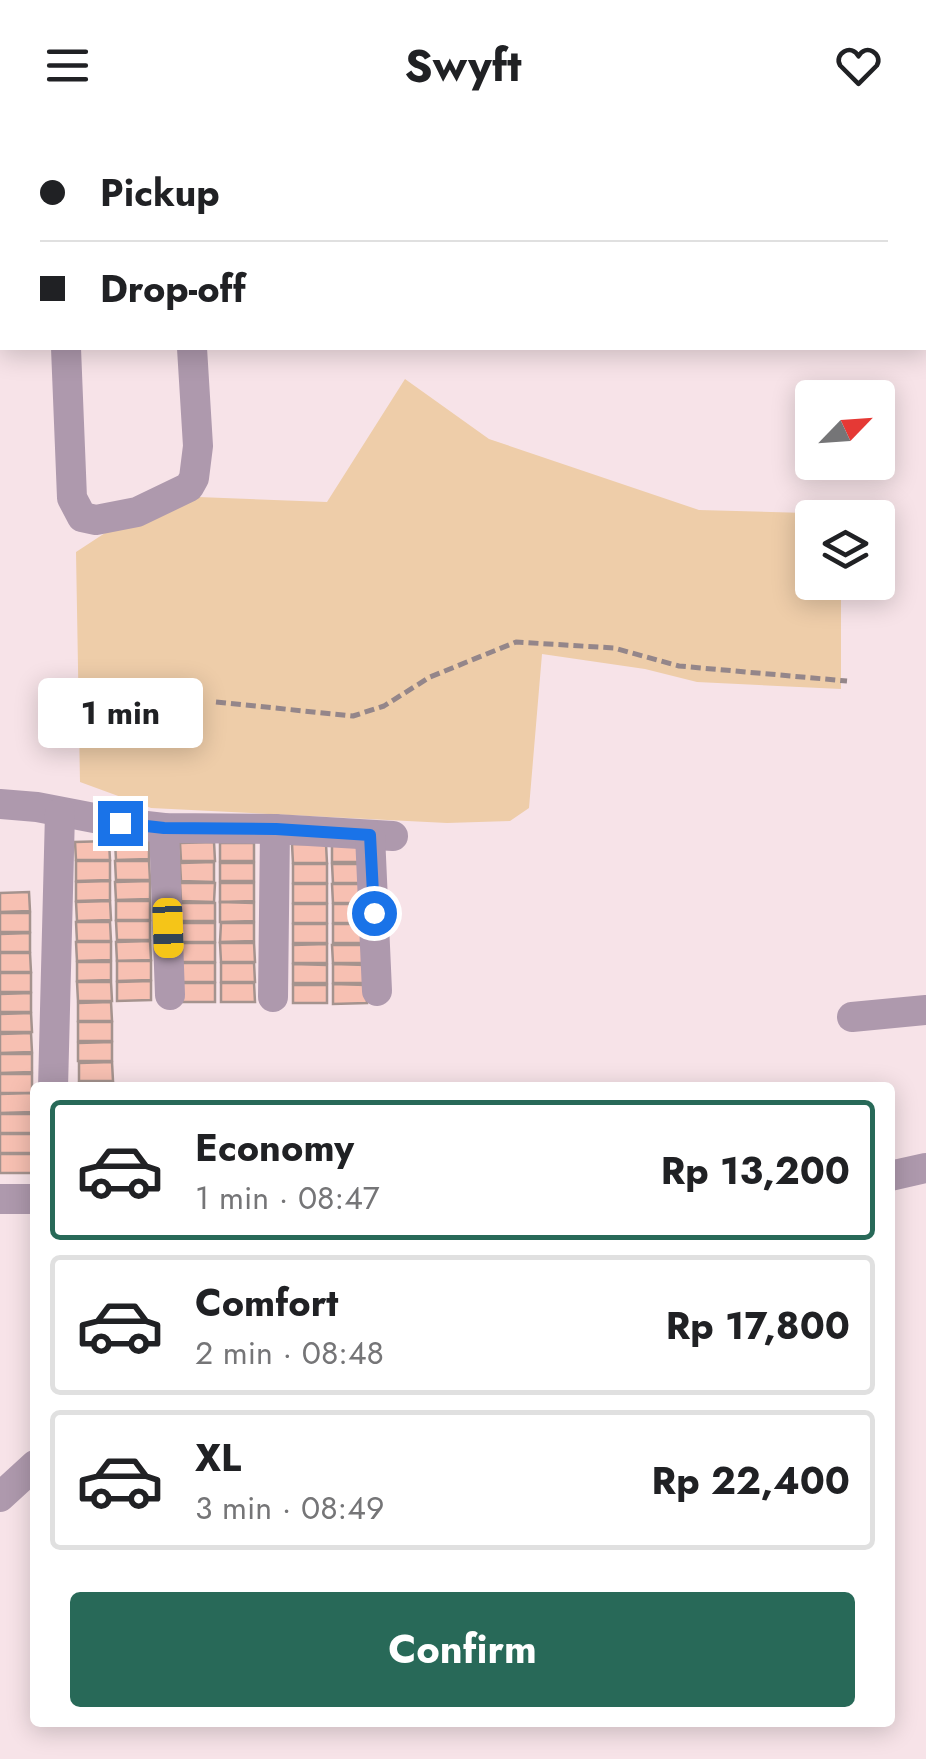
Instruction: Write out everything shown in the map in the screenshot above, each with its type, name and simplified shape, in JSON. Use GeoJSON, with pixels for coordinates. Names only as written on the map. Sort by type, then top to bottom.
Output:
{"type":"FeatureCollection","features":[{"type":"Feature","properties":{"kind":"street"},"geometry":{"type":"LineString","coordinates":[[66,350],[72,498],[82,517],[91,520],[136,512],[181,493],[193,482],[198,446],[192,350]]}},
{"type":"Feature","properties":{"kind":"street"},"geometry":{"type":"LineString","coordinates":[[0,804],[164,828],[381,835],[377,991]]}},
{"type":"Feature","properties":{"kind":"street"},"geometry":{"type":"LineString","coordinates":[[53,1082],[60,813]]}},
{"type":"Feature","properties":{"kind":"street"},"geometry":{"type":"LineString","coordinates":[[164,828],[170,995]]}},
{"type":"Feature","properties":{"kind":"street"},"geometry":{"type":"LineString","coordinates":[[273,997],[276,829]]}},
{"type":"Feature","properties":{"kind":"street"},"geometry":{"type":"LineString","coordinates":[[852,1016],[926,1010]]}},
{"type":"Feature","properties":{"kind":"street"},"geometry":{"type":"LineString","coordinates":[[895,1175],[926,1168]]}},
{"type":"Feature","properties":{"kind":"street"},"geometry":{"type":"LineString","coordinates":[[0,1198],[30,1199]]}},
{"type":"Feature","properties":{"kind":"street"},"geometry":{"type":"LineString","coordinates":[[0,1498],[30,1470]]}},
{"type":"Feature","properties":{"kind":"path"},"geometry":{"type":"LineString","coordinates":[[216,702],[353,716],[384,706],[430,677],[516,642],[614,648],[678,666],[847,681]]}},
{"type":"Feature","properties":{"kind":"shaded area"},"geometry":{"type":"Polygon","coordinates":[[[405,379],[489,439],[699,510],[795,513],[795,600],[841,600],[841,689],[697,682],[645,669],[542,654],[529,808],[510,821],[447,823],[151,808],[80,782],[76,552],[131,516],[198,497],[327,502],[405,379]]]}},
{"type":"Feature","properties":{"kind":"building"},"geometry":{"type":"Polygon","coordinates":[[[109,841],[110,860],[76,860],[75,842],[109,841]]]}},
{"type":"Feature","properties":{"kind":"building"},"geometry":{"type":"Polygon","coordinates":[[[115,841],[149,841],[149,859],[116,860],[115,841]]]}},
{"type":"Feature","properties":{"kind":"building"},"geometry":{"type":"Polygon","coordinates":[[[214,842],[215,861],[181,861],[180,843],[214,842]]]}},
{"type":"Feature","properties":{"kind":"building"},"geometry":{"type":"Polygon","coordinates":[[[220,843],[254,843],[254,861],[220,861],[220,843]]]}},
{"type":"Feature","properties":{"kind":"building"},"geometry":{"type":"Polygon","coordinates":[[[292,844],[326,844],[327,863],[293,863],[292,844]]]}},
{"type":"Feature","properties":{"kind":"building"},"geometry":{"type":"Polygon","coordinates":[[[332,844],[366,844],[366,862],[332,862],[332,844]]]}},
{"type":"Feature","properties":{"kind":"building"},"geometry":{"type":"Polygon","coordinates":[[[76,861],[110,861],[110,880],[76,881],[76,861]]]}},
{"type":"Feature","properties":{"kind":"building"},"geometry":{"type":"Polygon","coordinates":[[[115,861],[149,861],[150,880],[116,880],[115,861]]]}},
{"type":"Feature","properties":{"kind":"building"},"geometry":{"type":"Polygon","coordinates":[[[214,862],[214,882],[181,881],[180,863],[214,862]]]}},
{"type":"Feature","properties":{"kind":"building"},"geometry":{"type":"Polygon","coordinates":[[[220,863],[254,863],[254,881],[220,881],[220,863]]]}},
{"type":"Feature","properties":{"kind":"building"},"geometry":{"type":"Polygon","coordinates":[[[293,864],[327,864],[327,883],[293,883],[293,864]]]}},
{"type":"Feature","properties":{"kind":"building"},"geometry":{"type":"Polygon","coordinates":[[[332,864],[366,864],[367,883],[333,883],[332,864]]]}},
{"type":"Feature","properties":{"kind":"building"},"geometry":{"type":"Polygon","coordinates":[[[110,881],[110,900],[76,901],[76,882],[110,881]]]}},
{"type":"Feature","properties":{"kind":"building"},"geometry":{"type":"Polygon","coordinates":[[[150,881],[150,899],[116,900],[115,882],[150,881]]]}},
{"type":"Feature","properties":{"kind":"building"},"geometry":{"type":"Polygon","coordinates":[[[180,883],[215,883],[214,902],[181,901],[180,883]]]}},
{"type":"Feature","properties":{"kind":"building"},"geometry":{"type":"Polygon","coordinates":[[[220,883],[254,883],[254,901],[220,902],[220,883]]]}},
{"type":"Feature","properties":{"kind":"building"},"geometry":{"type":"Polygon","coordinates":[[[293,884],[327,884],[327,903],[293,903],[293,884]]]}},
{"type":"Feature","properties":{"kind":"building"},"geometry":{"type":"Polygon","coordinates":[[[332,884],[366,884],[367,903],[333,903],[332,884]]]}},
{"type":"Feature","properties":{"kind":"building"},"geometry":{"type":"Polygon","coordinates":[[[29,892],[30,911],[0,912],[0,893],[29,892]]]}},
{"type":"Feature","properties":{"kind":"building"},"geometry":{"type":"Polygon","coordinates":[[[110,901],[111,920],[77,921],[76,902],[110,901]]]}},
{"type":"Feature","properties":{"kind":"building"},"geometry":{"type":"Polygon","coordinates":[[[116,901],[150,901],[150,920],[116,920],[116,901]]]}},
{"type":"Feature","properties":{"kind":"building"},"geometry":{"type":"Polygon","coordinates":[[[220,902],[254,903],[254,921],[220,922],[220,902]]]}},
{"type":"Feature","properties":{"kind":"building"},"geometry":{"type":"Polygon","coordinates":[[[180,903],[215,903],[215,921],[181,921],[180,903]]]}},
{"type":"Feature","properties":{"kind":"building"},"geometry":{"type":"Polygon","coordinates":[[[293,904],[327,904],[327,923],[293,923],[293,904]]]}},
{"type":"Feature","properties":{"kind":"building"},"geometry":{"type":"Polygon","coordinates":[[[333,904],[366,904],[367,923],[333,923],[333,904]]]}},
{"type":"Feature","properties":{"kind":"building"},"geometry":{"type":"Polygon","coordinates":[[[0,913],[30,913],[30,932],[0,932],[0,913]]]}},
{"type":"Feature","properties":{"kind":"building"},"geometry":{"type":"Polygon","coordinates":[[[116,921],[150,921],[150,940],[117,940],[116,921]]]}},
{"type":"Feature","properties":{"kind":"building"},"geometry":{"type":"Polygon","coordinates":[[[76,922],[110,922],[111,941],[77,941],[76,922]]]}},
{"type":"Feature","properties":{"kind":"building"},"geometry":{"type":"Polygon","coordinates":[[[180,923],[215,923],[215,942],[181,942],[180,923]]]}},
{"type":"Feature","properties":{"kind":"building"},"geometry":{"type":"Polygon","coordinates":[[[221,923],[254,923],[254,941],[220,942],[221,923]]]}},
{"type":"Feature","properties":{"kind":"building"},"geometry":{"type":"Polygon","coordinates":[[[293,924],[327,924],[327,943],[293,943],[293,924]]]}},
{"type":"Feature","properties":{"kind":"building"},"geometry":{"type":"Polygon","coordinates":[[[333,924],[366,924],[367,943],[333,943],[333,924]]]}},
{"type":"Feature","properties":{"kind":"building"},"geometry":{"type":"Polygon","coordinates":[[[30,933],[30,952],[0,952],[0,934],[30,933]]]}},
{"type":"Feature","properties":{"kind":"building"},"geometry":{"type":"Polygon","coordinates":[[[150,941],[151,960],[117,961],[116,942],[150,941]]]}},
{"type":"Feature","properties":{"kind":"building"},"geometry":{"type":"Polygon","coordinates":[[[76,942],[111,942],[111,960],[77,961],[76,942]]]}},
{"type":"Feature","properties":{"kind":"building"},"geometry":{"type":"Polygon","coordinates":[[[181,943],[215,943],[215,962],[181,962],[181,943]]]}},
{"type":"Feature","properties":{"kind":"building"},"geometry":{"type":"Polygon","coordinates":[[[220,943],[254,943],[255,962],[221,962],[220,943]]]}},
{"type":"Feature","properties":{"kind":"building"},"geometry":{"type":"Polygon","coordinates":[[[327,944],[327,963],[293,963],[293,945],[327,944]]]}},
{"type":"Feature","properties":{"kind":"building"},"geometry":{"type":"Polygon","coordinates":[[[332,945],[366,945],[367,963],[333,963],[332,945]]]}},
{"type":"Feature","properties":{"kind":"building"},"geometry":{"type":"Polygon","coordinates":[[[0,953],[30,953],[31,972],[0,972],[0,953]]]}},
{"type":"Feature","properties":{"kind":"building"},"geometry":{"type":"Polygon","coordinates":[[[117,961],[151,961],[151,980],[117,981],[117,961]]]}},
{"type":"Feature","properties":{"kind":"building"},"geometry":{"type":"Polygon","coordinates":[[[77,962],[111,962],[111,980],[77,981],[77,962]]]}},
{"type":"Feature","properties":{"kind":"building"},"geometry":{"type":"Polygon","coordinates":[[[181,963],[215,963],[215,982],[181,982],[181,963]]]}},
{"type":"Feature","properties":{"kind":"building"},"geometry":{"type":"Polygon","coordinates":[[[221,963],[254,963],[255,982],[221,982],[221,963]]]}},
{"type":"Feature","properties":{"kind":"building"},"geometry":{"type":"Polygon","coordinates":[[[293,964],[327,965],[327,983],[293,983],[293,964]]]}},
{"type":"Feature","properties":{"kind":"building"},"geometry":{"type":"Polygon","coordinates":[[[333,964],[366,965],[367,983],[333,983],[333,964]]]}},
{"type":"Feature","properties":{"kind":"building"},"geometry":{"type":"Polygon","coordinates":[[[0,973],[31,973],[31,992],[0,992],[0,973]]]}},
{"type":"Feature","properties":{"kind":"building"},"geometry":{"type":"Polygon","coordinates":[[[151,981],[151,1000],[117,1001],[117,982],[151,981]]]}},
{"type":"Feature","properties":{"kind":"building"},"geometry":{"type":"Polygon","coordinates":[[[77,982],[111,982],[112,1001],[78,1001],[77,982]]]}},
{"type":"Feature","properties":{"kind":"building"},"geometry":{"type":"Polygon","coordinates":[[[181,983],[215,983],[215,1002],[181,1002],[181,983]]]}},
{"type":"Feature","properties":{"kind":"building"},"geometry":{"type":"Polygon","coordinates":[[[221,983],[254,983],[255,1002],[221,1002],[221,983]]]}},
{"type":"Feature","properties":{"kind":"building"},"geometry":{"type":"Polygon","coordinates":[[[333,984],[366,985],[367,1003],[333,1004],[333,984]]]}},
{"type":"Feature","properties":{"kind":"building"},"geometry":{"type":"Polygon","coordinates":[[[293,985],[327,985],[327,1003],[293,1003],[293,985]]]}},
{"type":"Feature","properties":{"kind":"building"},"geometry":{"type":"Polygon","coordinates":[[[31,993],[31,1012],[0,1012],[0,994],[31,993]]]}},
{"type":"Feature","properties":{"kind":"building"},"geometry":{"type":"Polygon","coordinates":[[[111,1002],[112,1021],[78,1021],[78,1003],[111,1002]]]}},
{"type":"Feature","properties":{"kind":"building"},"geometry":{"type":"Polygon","coordinates":[[[31,1013],[32,1032],[0,1032],[0,1014],[31,1013]]]}},
{"type":"Feature","properties":{"kind":"building"},"geometry":{"type":"Polygon","coordinates":[[[78,1022],[112,1022],[112,1041],[78,1041],[78,1022]]]}},
{"type":"Feature","properties":{"kind":"building"},"geometry":{"type":"Polygon","coordinates":[[[31,1033],[32,1052],[0,1053],[0,1034],[31,1033]]]}},
{"type":"Feature","properties":{"kind":"building"},"geometry":{"type":"Polygon","coordinates":[[[112,1042],[112,1061],[78,1061],[78,1043],[112,1042]]]}},
{"type":"Feature","properties":{"kind":"building"},"geometry":{"type":"Polygon","coordinates":[[[0,1054],[32,1054],[32,1072],[0,1073],[0,1054]]]}},
{"type":"Feature","properties":{"kind":"building"},"geometry":{"type":"Polygon","coordinates":[[[112,1062],[113,1081],[79,1081],[79,1063],[112,1062]]]}},
{"type":"Feature","properties":{"kind":"building"},"geometry":{"type":"Polygon","coordinates":[[[0,1074],[32,1074],[30,1093],[0,1093],[0,1074]]]}},
{"type":"Feature","properties":{"kind":"building"},"geometry":{"type":"Polygon","coordinates":[[[30,1093],[30,1112],[0,1113],[0,1094],[30,1093]]]}},
{"type":"Feature","properties":{"kind":"building"},"geometry":{"type":"Polygon","coordinates":[[[0,1114],[30,1114],[30,1133],[0,1133],[0,1114]]]}},
{"type":"Feature","properties":{"kind":"building"},"geometry":{"type":"Polygon","coordinates":[[[0,1134],[30,1134],[30,1153],[0,1153],[0,1134]]]}},
{"type":"Feature","properties":{"kind":"building"},"geometry":{"type":"Polygon","coordinates":[[[0,1154],[30,1154],[30,1173],[0,1173],[0,1154]]]}},
{"type":"Feature","properties":{"kind":"route"},"geometry":{"type":"LineString","coordinates":[[120,823],[370,835],[374,913]]}}]}
